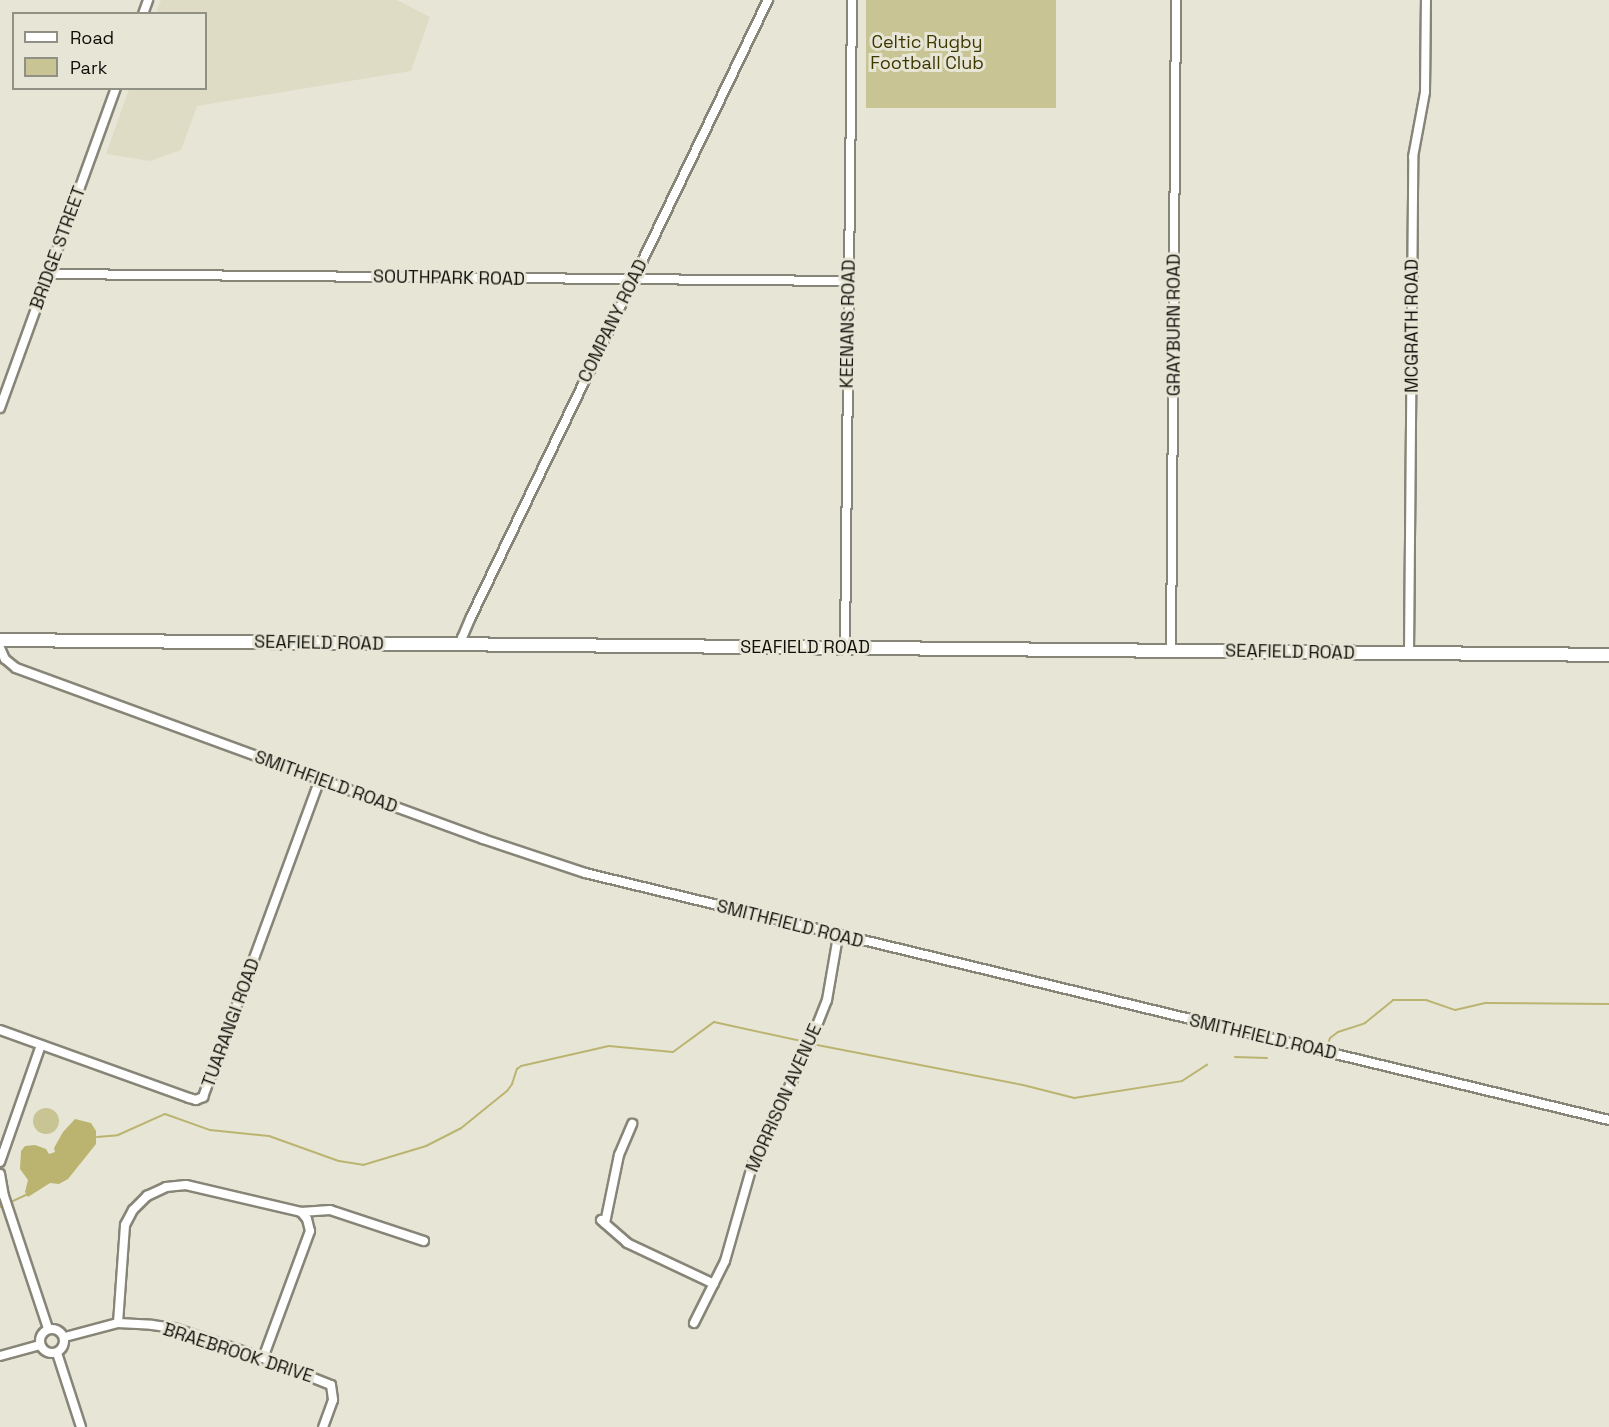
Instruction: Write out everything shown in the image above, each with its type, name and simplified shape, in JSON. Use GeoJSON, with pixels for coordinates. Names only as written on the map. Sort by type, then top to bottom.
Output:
{"type":"FeatureCollection","features":[{"type":"Feature","properties":{"kind":"street","name":"COMPANY ROAD"},"geometry":{"type":"LineString","coordinates":[[462,645],[464,633],[476,606],[768,0]]}},
{"type":"Feature","properties":{"kind":"street","name":"KEENANS ROAD"},"geometry":{"type":"LineString","coordinates":[[845,648],[852,0]]}},
{"type":"Feature","properties":{"kind":"street","name":"GRAYBURN ROAD"},"geometry":{"type":"LineString","coordinates":[[1171,651],[1176,0]]}},
{"type":"Feature","properties":{"kind":"street","name":"MCGRATH ROAD"},"geometry":{"type":"LineString","coordinates":[[1409,653],[1413,157],[1425,92],[1426,0]]}},
{"type":"Feature","properties":{"kind":"street","name":"BRIDGE STREET"},"geometry":{"type":"LineString","coordinates":[[0,408],[115,90]]}},
{"type":"Feature","properties":{"kind":"street","name":"SOUTHPARK ROAD"},"geometry":{"type":"LineString","coordinates":[[49,274],[849,281]]}},
{"type":"Feature","properties":{"kind":"street","name":"SEAFIELD ROAD"},"geometry":{"type":"LineString","coordinates":[[0,640],[1609,655]]}},
{"type":"Feature","properties":{"kind":"street","name":"SMITHFIELD ROAD"},"geometry":{"type":"LineString","coordinates":[[0,648],[5,659],[16,668],[320,780],[585,873],[838,936],[1609,1120]]}},
{"type":"Feature","properties":{"kind":"street","name":"TUARANGI ROAD"},"geometry":{"type":"LineString","coordinates":[[0,1030],[189,1098],[196,1100],[203,1097],[320,780]]}},
{"type":"Feature","properties":{"kind":"street","name":"MORRISON AVENUE"},"geometry":{"type":"LineString","coordinates":[[694,1323],[725,1261],[755,1156],[806,1053],[827,1000],[838,936]]}},
{"type":"Feature","properties":{"kind":"street"},"geometry":{"type":"LineString","coordinates":[[1,1156],[41,1046]]}},
{"type":"Feature","properties":{"kind":"street"},"geometry":{"type":"LineString","coordinates":[[632,1124],[619,1155],[603,1222],[627,1243],[714,1284]]}},
{"type":"Feature","properties":{"kind":"street"},"geometry":{"type":"LineString","coordinates":[[0,1173],[4,1196],[48,1328]]}},
{"type":"Feature","properties":{"kind":"street"},"geometry":{"type":"LineString","coordinates":[[118,1323],[124,1225],[133,1210],[147,1196],[166,1187],[186,1185],[301,1212],[330,1210],[424,1241]]}},
{"type":"Feature","properties":{"kind":"street"},"geometry":{"type":"LineString","coordinates":[[263,1358],[310,1231],[307,1219],[301,1212]]}},
{"type":"Feature","properties":{"kind":"street","name":"BRAEBROOK DRIVE"},"geometry":{"type":"LineString","coordinates":[[65,1337],[118,1323],[174,1328],[263,1358],[331,1385],[333,1400],[323,1427]]}},
{"type":"Feature","properties":{"kind":"street"},"geometry":{"type":"LineString","coordinates":[[40,1345],[42,1333],[48,1328],[58,1329],[65,1337],[64,1345],[57,1353]]}},
{"type":"Feature","properties":{"kind":"street"},"geometry":{"type":"LineString","coordinates":[[40,1345],[46,1351],[57,1353]]}},
{"type":"Feature","properties":{"kind":"street"},"geometry":{"type":"LineString","coordinates":[[0,1356],[40,1345]]}},
{"type":"Feature","properties":{"kind":"street"},"geometry":{"type":"LineString","coordinates":[[57,1353],[81,1427]]}},
{"type":"Feature","properties":{"kind":"shaded area"},"geometry":{"type":"Polygon","coordinates":[[[161,0],[397,0],[430,17],[411,71],[197,106],[181,150],[150,161],[106,154],[129,90],[207,90],[207,12],[156,12],[161,0]]]}},
{"type":"Feature","properties":{"kind":"shaded area"},"geometry":{"type":"Polygon","coordinates":[[[75,1119],[91,1123],[96,1131],[96,1144],[68,1179],[59,1184],[50,1183],[28,1197],[25,1192],[28,1180],[20,1169],[21,1151],[25,1146],[35,1145],[46,1149],[49,1154],[55,1152],[54,1148],[63,1132],[75,1119]]]}},
{"type":"Feature","properties":{"kind":"green space","name":"Celtic Rugby Football Club"},"geometry":{"type":"Polygon","coordinates":[[[866,0],[1056,0],[1056,108],[866,108],[866,0]]]}},
{"type":"Feature","properties":{"kind":"green space"},"geometry":{"type":"Polygon","coordinates":[[[46,1108],[55,1112],[59,1121],[55,1130],[46,1134],[37,1130],[33,1121],[37,1112],[46,1108]]]}},
{"type":"Feature","properties":{"kind":"waterway"},"geometry":{"type":"LineString","coordinates":[[1327,1047],[1330,1038],[1338,1032],[1365,1023],[1393,1000],[1426,1000],[1455,1010],[1486,1003],[1609,1004]]}},
{"type":"Feature","properties":{"kind":"waterway"},"geometry":{"type":"LineString","coordinates":[[97,1137],[118,1135],[165,1114],[210,1130],[269,1136],[339,1161],[363,1165],[426,1146],[460,1129],[507,1091],[517,1069],[521,1066],[609,1046],[673,1052],[714,1022],[806,1042]]}},
{"type":"Feature","properties":{"kind":"waterway"},"geometry":{"type":"LineString","coordinates":[[812,1044],[1023,1085],[1074,1098],[1182,1081],[1207,1065]]}},
{"type":"Feature","properties":{"kind":"waterway"},"geometry":{"type":"LineString","coordinates":[[1235,1057],[1267,1058]]}},
{"type":"Feature","properties":{"kind":"waterway"},"geometry":{"type":"LineString","coordinates":[[0,1207],[26,1195]]}}]}
